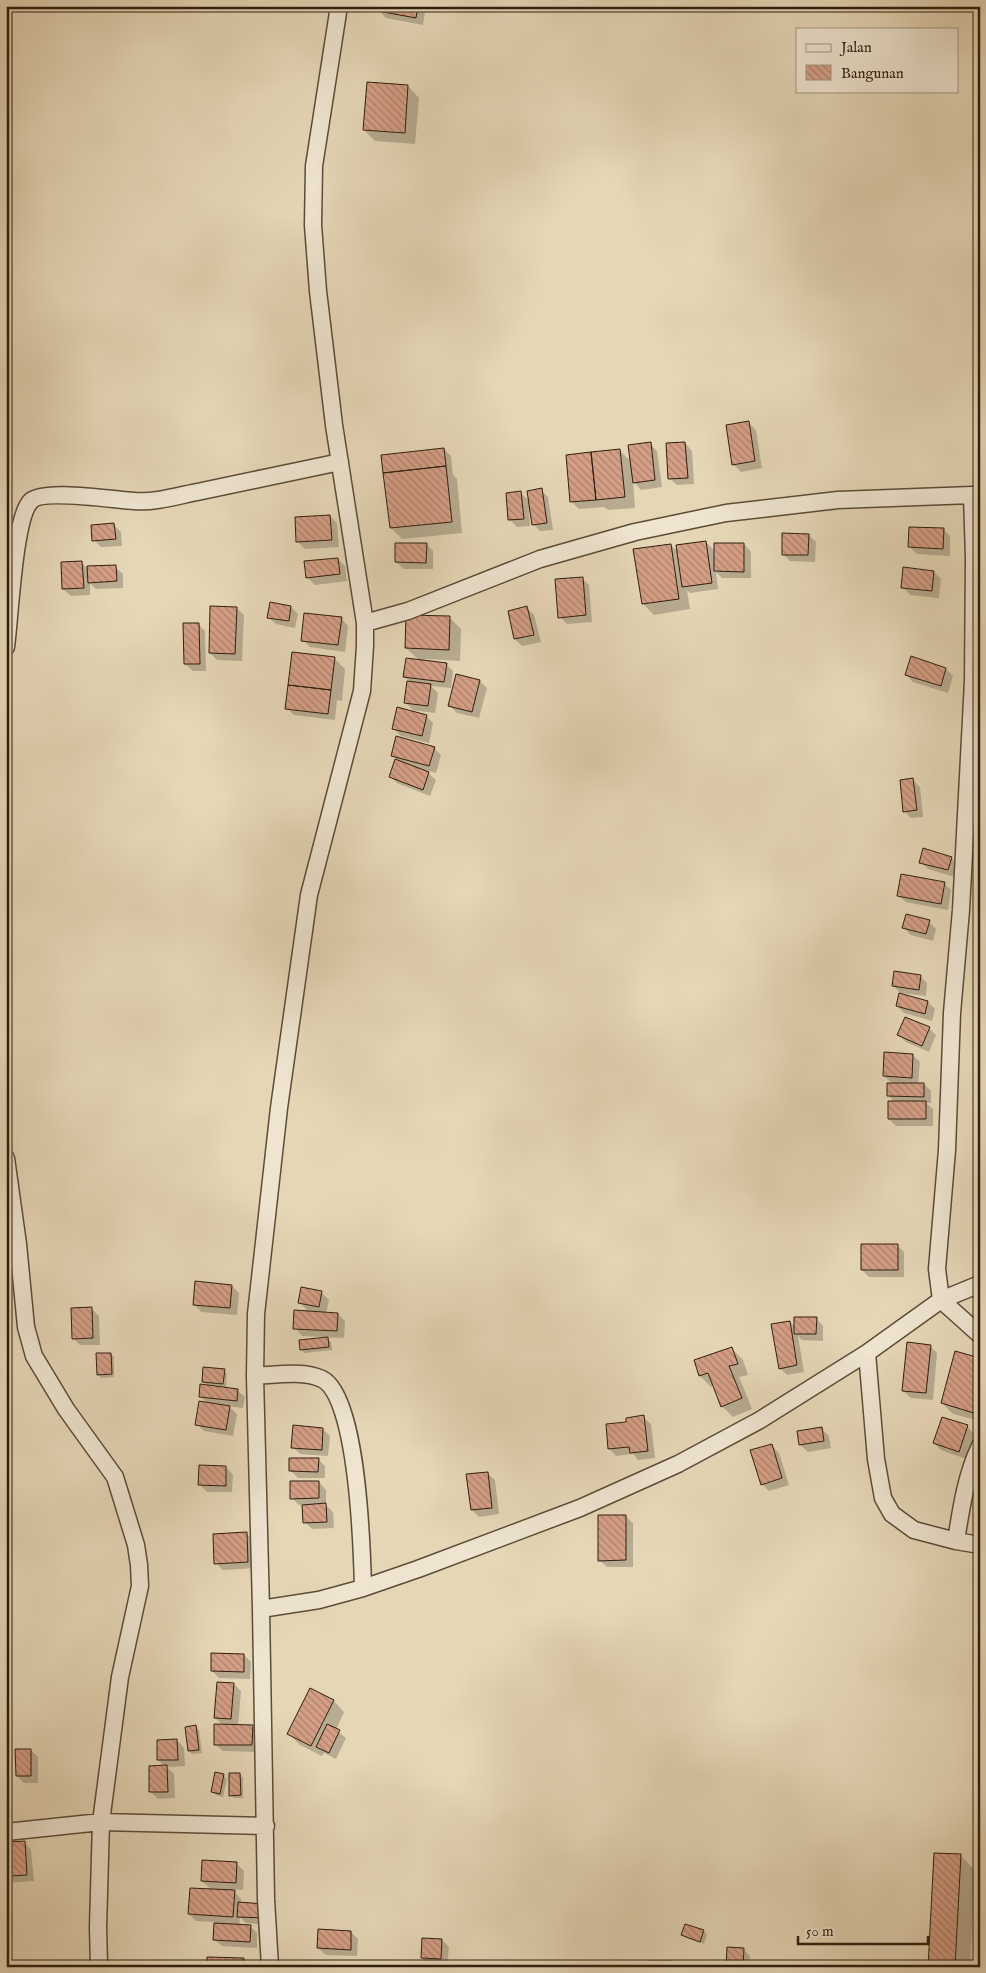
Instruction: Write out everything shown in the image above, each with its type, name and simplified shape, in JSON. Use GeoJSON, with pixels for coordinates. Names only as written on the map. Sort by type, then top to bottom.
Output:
{"type":"FeatureCollection","features":[{"type":"Feature","properties":{"kind":"street"},"geometry":{"type":"LineString","coordinates":[[270,1967],[266,1898],[266,1826],[255,1376],[256,1314],[294,995],[309,895],[362,690],[365,624],[340,462],[318,291],[313,226],[314,166],[339,6]]}},
{"type":"Feature","properties":{"kind":"street"},"geometry":{"type":"LineString","coordinates":[[6,648],[20,527],[28,503],[34,497],[47,495],[137,502],[176,496],[340,462]]}},
{"type":"Feature","properties":{"kind":"street"},"geometry":{"type":"LineString","coordinates":[[365,624],[408,611],[540,559],[635,532],[726,513],[838,500],[976,495],[973,682],[961,910],[952,1014],[947,1150],[937,1269],[941,1300],[980,1335]]}},
{"type":"Feature","properties":{"kind":"street"},"geometry":{"type":"LineString","coordinates":[[6,1158],[18,1244],[26,1327],[34,1356],[66,1409],[115,1477],[136,1545],[139,1565],[140,1586],[120,1677],[101,1822],[98,1927],[99,1967]]}},
{"type":"Feature","properties":{"kind":"street"},"geometry":{"type":"LineString","coordinates":[[261,1609],[319,1600],[364,1588],[468,1552],[580,1508],[678,1464],[760,1420],[867,1354],[941,1300],[980,1284]]}},
{"type":"Feature","properties":{"kind":"street"},"geometry":{"type":"LineString","coordinates":[[867,1354],[876,1459],[883,1498],[892,1514],[914,1530],[956,1541],[980,1544]]}},
{"type":"Feature","properties":{"kind":"street"},"geometry":{"type":"LineString","coordinates":[[255,1376],[301,1374],[324,1380],[340,1402],[350,1434],[355,1470],[364,1588]]}},
{"type":"Feature","properties":{"kind":"street"},"geometry":{"type":"LineString","coordinates":[[956,1541],[973,1460],[980,1446]]}},
{"type":"Feature","properties":{"kind":"street"},"geometry":{"type":"LineString","coordinates":[[6,1832],[101,1822],[266,1826]]}},
{"type":"Feature","properties":{"kind":"building"},"geometry":{"type":"Polygon","coordinates":[[[379,6],[418,6],[416,18],[378,11],[379,6]]]}},
{"type":"Feature","properties":{"kind":"building"},"geometry":{"type":"Polygon","coordinates":[[[367,82],[408,85],[405,133],[363,130],[367,82]]]}},
{"type":"Feature","properties":{"kind":"building"},"geometry":{"type":"Polygon","coordinates":[[[749,421],[755,461],[732,465],[726,425],[749,421]]]}},
{"type":"Feature","properties":{"kind":"building"},"geometry":{"type":"Polygon","coordinates":[[[651,442],[655,480],[633,483],[628,445],[651,442]]]}},
{"type":"Feature","properties":{"kind":"building"},"geometry":{"type":"Polygon","coordinates":[[[685,442],[688,478],[668,479],[666,443],[685,442]]]}},
{"type":"Feature","properties":{"kind":"building"},"geometry":{"type":"Polygon","coordinates":[[[444,448],[446,466],[383,473],[381,455],[444,448]]]}},
{"type":"Feature","properties":{"kind":"building"},"geometry":{"type":"Polygon","coordinates":[[[620,449],[625,497],[596,500],[591,452],[620,449]]]}},
{"type":"Feature","properties":{"kind":"building"},"geometry":{"type":"Polygon","coordinates":[[[591,452],[596,500],[570,502],[566,455],[591,452]]]}},
{"type":"Feature","properties":{"kind":"building"},"geometry":{"type":"Polygon","coordinates":[[[446,466],[452,522],[390,528],[383,473],[446,466]]]}},
{"type":"Feature","properties":{"kind":"building"},"geometry":{"type":"Polygon","coordinates":[[[542,488],[547,523],[532,525],[527,491],[542,488]]]}},
{"type":"Feature","properties":{"kind":"building"},"geometry":{"type":"Polygon","coordinates":[[[521,491],[524,519],[508,520],[506,493],[521,491]]]}},
{"type":"Feature","properties":{"kind":"building"},"geometry":{"type":"Polygon","coordinates":[[[330,515],[332,540],[296,542],[295,517],[330,515]]]}},
{"type":"Feature","properties":{"kind":"building"},"geometry":{"type":"Polygon","coordinates":[[[114,523],[116,539],[92,541],[91,525],[114,523]]]}},
{"type":"Feature","properties":{"kind":"building"},"geometry":{"type":"Polygon","coordinates":[[[909,527],[944,528],[943,549],[908,547],[909,527]]]}},
{"type":"Feature","properties":{"kind":"building"},"geometry":{"type":"Polygon","coordinates":[[[782,533],[809,534],[808,555],[782,555],[782,533]]]}},
{"type":"Feature","properties":{"kind":"building"},"geometry":{"type":"Polygon","coordinates":[[[706,541],[712,583],[682,587],[676,545],[706,541]]]}},
{"type":"Feature","properties":{"kind":"building"},"geometry":{"type":"Polygon","coordinates":[[[395,543],[427,543],[426,563],[395,562],[395,543]]]}},
{"type":"Feature","properties":{"kind":"building"},"geometry":{"type":"Polygon","coordinates":[[[714,543],[744,543],[744,572],[714,571],[714,543]]]}},
{"type":"Feature","properties":{"kind":"building"},"geometry":{"type":"Polygon","coordinates":[[[671,544],[679,599],[642,604],[633,549],[671,544]]]}},
{"type":"Feature","properties":{"kind":"building"},"geometry":{"type":"Polygon","coordinates":[[[338,558],[340,574],[306,578],[304,561],[338,558]]]}},
{"type":"Feature","properties":{"kind":"building"},"geometry":{"type":"Polygon","coordinates":[[[82,561],[84,588],[62,589],[61,562],[82,561]]]}},
{"type":"Feature","properties":{"kind":"building"},"geometry":{"type":"Polygon","coordinates":[[[116,565],[117,581],[88,583],[87,566],[116,565]]]}},
{"type":"Feature","properties":{"kind":"building"},"geometry":{"type":"Polygon","coordinates":[[[903,567],[934,571],[932,591],[901,588],[903,567]]]}},
{"type":"Feature","properties":{"kind":"building"},"geometry":{"type":"Polygon","coordinates":[[[583,577],[586,615],[558,618],[555,579],[583,577]]]}},
{"type":"Feature","properties":{"kind":"building"},"geometry":{"type":"Polygon","coordinates":[[[270,602],[291,606],[289,621],[267,618],[270,602]]]}},
{"type":"Feature","properties":{"kind":"building"},"geometry":{"type":"Polygon","coordinates":[[[210,606],[237,607],[235,654],[209,653],[210,606]]]}},
{"type":"Feature","properties":{"kind":"building"},"geometry":{"type":"Polygon","coordinates":[[[527,606],[534,635],[514,639],[508,611],[527,606]]]}},
{"type":"Feature","properties":{"kind":"building"},"geometry":{"type":"Polygon","coordinates":[[[304,613],[342,617],[338,645],[301,641],[304,613]]]}},
{"type":"Feature","properties":{"kind":"building"},"geometry":{"type":"Polygon","coordinates":[[[406,615],[450,616],[449,650],[405,648],[406,615]]]}},
{"type":"Feature","properties":{"kind":"building"},"geometry":{"type":"Polygon","coordinates":[[[183,623],[199,623],[200,664],[184,664],[183,623]]]}},
{"type":"Feature","properties":{"kind":"building"},"geometry":{"type":"Polygon","coordinates":[[[292,652],[335,657],[331,690],[288,685],[292,652]]]}},
{"type":"Feature","properties":{"kind":"building"},"geometry":{"type":"Polygon","coordinates":[[[911,656],[946,668],[941,686],[905,675],[911,656]]]}},
{"type":"Feature","properties":{"kind":"building"},"geometry":{"type":"Polygon","coordinates":[[[406,658],[447,663],[444,682],[403,677],[406,658]]]}},
{"type":"Feature","properties":{"kind":"building"},"geometry":{"type":"Polygon","coordinates":[[[456,674],[480,680],[472,712],[448,706],[456,674]]]}},
{"type":"Feature","properties":{"kind":"building"},"geometry":{"type":"Polygon","coordinates":[[[407,681],[431,684],[428,706],[404,703],[407,681]]]}},
{"type":"Feature","properties":{"kind":"building"},"geometry":{"type":"Polygon","coordinates":[[[288,685],[331,690],[328,714],[285,709],[288,685]]]}},
{"type":"Feature","properties":{"kind":"building"},"geometry":{"type":"Polygon","coordinates":[[[397,707],[427,715],[422,736],[392,729],[397,707]]]}},
{"type":"Feature","properties":{"kind":"building"},"geometry":{"type":"Polygon","coordinates":[[[396,736],[435,747],[429,766],[391,756],[396,736]]]}},
{"type":"Feature","properties":{"kind":"building"},"geometry":{"type":"Polygon","coordinates":[[[395,759],[429,772],[423,790],[389,777],[395,759]]]}},
{"type":"Feature","properties":{"kind":"building"},"geometry":{"type":"Polygon","coordinates":[[[913,778],[917,810],[903,812],[900,780],[913,778]]]}},
{"type":"Feature","properties":{"kind":"building"},"geometry":{"type":"Polygon","coordinates":[[[923,848],[952,857],[948,870],[919,863],[923,848]]]}},
{"type":"Feature","properties":{"kind":"building"},"geometry":{"type":"Polygon","coordinates":[[[901,874],[945,882],[941,904],[897,896],[901,874]]]}},
{"type":"Feature","properties":{"kind":"building"},"geometry":{"type":"Polygon","coordinates":[[[906,914],[930,920],[926,934],[902,928],[906,914]]]}},
{"type":"Feature","properties":{"kind":"building"},"geometry":{"type":"Polygon","coordinates":[[[894,971],[921,975],[919,990],[892,986],[894,971]]]}},
{"type":"Feature","properties":{"kind":"building"},"geometry":{"type":"Polygon","coordinates":[[[899,993],[928,1001],[925,1014],[896,1006],[899,993]]]}},
{"type":"Feature","properties":{"kind":"building"},"geometry":{"type":"Polygon","coordinates":[[[905,1017],[930,1027],[922,1046],[897,1035],[905,1017]]]}},
{"type":"Feature","properties":{"kind":"building"},"geometry":{"type":"Polygon","coordinates":[[[884,1052],[913,1054],[912,1078],[883,1076],[884,1052]]]}},
{"type":"Feature","properties":{"kind":"building"},"geometry":{"type":"Polygon","coordinates":[[[887,1083],[924,1083],[924,1097],[887,1096],[887,1083]]]}},
{"type":"Feature","properties":{"kind":"building"},"geometry":{"type":"Polygon","coordinates":[[[888,1101],[926,1101],[926,1119],[888,1119],[888,1101]]]}},
{"type":"Feature","properties":{"kind":"building"},"geometry":{"type":"Polygon","coordinates":[[[861,1244],[898,1244],[898,1270],[861,1270],[861,1244]]]}},
{"type":"Feature","properties":{"kind":"building"},"geometry":{"type":"Polygon","coordinates":[[[195,1281],[232,1285],[230,1308],[193,1305],[195,1281]]]}},
{"type":"Feature","properties":{"kind":"building"},"geometry":{"type":"Polygon","coordinates":[[[301,1287],[322,1291],[319,1307],[298,1303],[301,1287]]]}},
{"type":"Feature","properties":{"kind":"building"},"geometry":{"type":"Polygon","coordinates":[[[92,1307],[93,1338],[72,1339],[71,1308],[92,1307]]]}},
{"type":"Feature","properties":{"kind":"building"},"geometry":{"type":"Polygon","coordinates":[[[294,1310],[338,1313],[337,1331],[293,1329],[294,1310]]]}},
{"type":"Feature","properties":{"kind":"building"},"geometry":{"type":"Polygon","coordinates":[[[794,1317],[817,1317],[816,1334],[794,1334],[794,1317]]]}},
{"type":"Feature","properties":{"kind":"building"},"geometry":{"type":"Polygon","coordinates":[[[790,1321],[797,1365],[779,1369],[771,1324],[790,1321]]]}},
{"type":"Feature","properties":{"kind":"building"},"geometry":{"type":"Polygon","coordinates":[[[328,1337],[329,1347],[300,1350],[299,1340],[328,1337]]]}},
{"type":"Feature","properties":{"kind":"building"},"geometry":{"type":"Polygon","coordinates":[[[907,1342],[931,1345],[926,1393],[902,1391],[907,1342]]]}},
{"type":"Feature","properties":{"kind":"building"},"geometry":{"type":"Polygon","coordinates":[[[732,1347],[738,1364],[729,1366],[742,1398],[721,1407],[708,1373],[699,1376],[694,1360],[732,1347]]]}},
{"type":"Feature","properties":{"kind":"building"},"geometry":{"type":"Polygon","coordinates":[[[955,1351],[980,1358],[980,1405],[977,1414],[941,1403],[955,1351]]]}},
{"type":"Feature","properties":{"kind":"building"},"geometry":{"type":"Polygon","coordinates":[[[96,1353],[111,1353],[112,1374],[97,1375],[96,1353]]]}},
{"type":"Feature","properties":{"kind":"building"},"geometry":{"type":"Polygon","coordinates":[[[203,1367],[225,1369],[223,1384],[202,1382],[203,1367]]]}},
{"type":"Feature","properties":{"kind":"building"},"geometry":{"type":"Polygon","coordinates":[[[200,1384],[238,1389],[237,1401],[199,1397],[200,1384]]]}},
{"type":"Feature","properties":{"kind":"building"},"geometry":{"type":"Polygon","coordinates":[[[199,1401],[230,1406],[226,1430],[195,1425],[199,1401]]]}},
{"type":"Feature","properties":{"kind":"building"},"geometry":{"type":"Polygon","coordinates":[[[644,1415],[648,1451],[630,1453],[629,1447],[608,1449],[606,1424],[626,1422],[626,1418],[644,1415]]]}},
{"type":"Feature","properties":{"kind":"building"},"geometry":{"type":"Polygon","coordinates":[[[942,1417],[968,1425],[959,1452],[933,1443],[942,1417]]]}},
{"type":"Feature","properties":{"kind":"building"},"geometry":{"type":"Polygon","coordinates":[[[293,1425],[323,1428],[322,1450],[291,1448],[293,1425]]]}},
{"type":"Feature","properties":{"kind":"building"},"geometry":{"type":"Polygon","coordinates":[[[822,1427],[824,1441],[799,1445],[797,1431],[822,1427]]]}},
{"type":"Feature","properties":{"kind":"building"},"geometry":{"type":"Polygon","coordinates":[[[772,1444],[782,1478],[761,1485],[750,1450],[772,1444]]]}},
{"type":"Feature","properties":{"kind":"building"},"geometry":{"type":"Polygon","coordinates":[[[289,1458],[319,1458],[318,1472],[289,1471],[289,1458]]]}},
{"type":"Feature","properties":{"kind":"building"},"geometry":{"type":"Polygon","coordinates":[[[199,1465],[226,1466],[226,1486],[198,1485],[199,1465]]]}},
{"type":"Feature","properties":{"kind":"building"},"geometry":{"type":"Polygon","coordinates":[[[488,1472],[492,1508],[471,1510],[466,1474],[488,1472]]]}},
{"type":"Feature","properties":{"kind":"building"},"geometry":{"type":"Polygon","coordinates":[[[290,1481],[319,1481],[319,1498],[290,1499],[290,1481]]]}},
{"type":"Feature","properties":{"kind":"building"},"geometry":{"type":"Polygon","coordinates":[[[326,1503],[327,1522],[303,1523],[302,1505],[326,1503]]]}},
{"type":"Feature","properties":{"kind":"building"},"geometry":{"type":"Polygon","coordinates":[[[598,1515],[626,1515],[626,1560],[598,1561],[598,1515]]]}},
{"type":"Feature","properties":{"kind":"building"},"geometry":{"type":"Polygon","coordinates":[[[247,1532],[248,1562],[214,1564],[213,1534],[247,1532]]]}},
{"type":"Feature","properties":{"kind":"building"},"geometry":{"type":"Polygon","coordinates":[[[211,1653],[244,1654],[244,1672],[211,1671],[211,1653]]]}},
{"type":"Feature","properties":{"kind":"building"},"geometry":{"type":"Polygon","coordinates":[[[217,1682],[234,1683],[231,1719],[214,1718],[217,1682]]]}},
{"type":"Feature","properties":{"kind":"building"},"geometry":{"type":"Polygon","coordinates":[[[310,1688],[334,1700],[311,1746],[287,1734],[310,1688]]]}},
{"type":"Feature","properties":{"kind":"building"},"geometry":{"type":"Polygon","coordinates":[[[214,1724],[253,1725],[252,1745],[214,1745],[214,1724]]]}},
{"type":"Feature","properties":{"kind":"building"},"geometry":{"type":"Polygon","coordinates":[[[327,1724],[340,1730],[329,1753],[316,1747],[327,1724]]]}},
{"type":"Feature","properties":{"kind":"building"},"geometry":{"type":"Polygon","coordinates":[[[196,1725],[199,1750],[188,1751],[185,1727],[196,1725]]]}},
{"type":"Feature","properties":{"kind":"building"},"geometry":{"type":"Polygon","coordinates":[[[177,1739],[178,1760],[157,1760],[157,1740],[177,1739]]]}},
{"type":"Feature","properties":{"kind":"building"},"geometry":{"type":"Polygon","coordinates":[[[15,1749],[31,1749],[31,1776],[16,1776],[15,1749]]]}},
{"type":"Feature","properties":{"kind":"building"},"geometry":{"type":"Polygon","coordinates":[[[167,1765],[168,1792],[149,1792],[149,1766],[167,1765]]]}},
{"type":"Feature","properties":{"kind":"building"},"geometry":{"type":"Polygon","coordinates":[[[215,1772],[224,1774],[220,1794],[211,1792],[215,1772]]]}},
{"type":"Feature","properties":{"kind":"building"},"geometry":{"type":"Polygon","coordinates":[[[229,1773],[240,1773],[241,1795],[229,1796],[229,1773]]]}},
{"type":"Feature","properties":{"kind":"building"},"geometry":{"type":"Polygon","coordinates":[[[25,1841],[27,1875],[11,1876],[8,1842],[25,1841]]]}},
{"type":"Feature","properties":{"kind":"building"},"geometry":{"type":"Polygon","coordinates":[[[6,1842],[8,1842],[11,1876],[6,1876],[6,1842]]]}},
{"type":"Feature","properties":{"kind":"building"},"geometry":{"type":"Polygon","coordinates":[[[934,1853],[961,1854],[955,1967],[928,1967],[934,1853]]]}},
{"type":"Feature","properties":{"kind":"building"},"geometry":{"type":"Polygon","coordinates":[[[202,1860],[237,1862],[236,1883],[201,1881],[202,1860]]]}},
{"type":"Feature","properties":{"kind":"building"},"geometry":{"type":"Polygon","coordinates":[[[190,1888],[235,1890],[233,1917],[188,1914],[190,1888]]]}},
{"type":"Feature","properties":{"kind":"building"},"geometry":{"type":"Polygon","coordinates":[[[238,1902],[265,1904],[264,1918],[237,1917],[238,1902]]]}},
{"type":"Feature","properties":{"kind":"building"},"geometry":{"type":"Polygon","coordinates":[[[214,1923],[251,1925],[250,1942],[213,1940],[214,1923]]]}},
{"type":"Feature","properties":{"kind":"building"},"geometry":{"type":"Polygon","coordinates":[[[685,1924],[704,1930],[700,1942],[681,1935],[685,1924]]]}},
{"type":"Feature","properties":{"kind":"building"},"geometry":{"type":"Polygon","coordinates":[[[318,1929],[351,1931],[351,1950],[317,1948],[318,1929]]]}},
{"type":"Feature","properties":{"kind":"building"},"geometry":{"type":"Polygon","coordinates":[[[422,1938],[442,1939],[441,1959],[421,1958],[422,1938]]]}},
{"type":"Feature","properties":{"kind":"building"},"geometry":{"type":"Polygon","coordinates":[[[727,1947],[744,1948],[743,1967],[726,1967],[727,1947]]]}},
{"type":"Feature","properties":{"kind":"building"},"geometry":{"type":"Polygon","coordinates":[[[207,1957],[244,1958],[243,1967],[207,1967],[207,1957]]]}},
{"type":"Feature","properties":{"kind":"building"},"geometry":{"type":"Polygon","coordinates":[[[648,1961],[672,1961],[672,1967],[648,1967],[648,1961]]]}}]}
